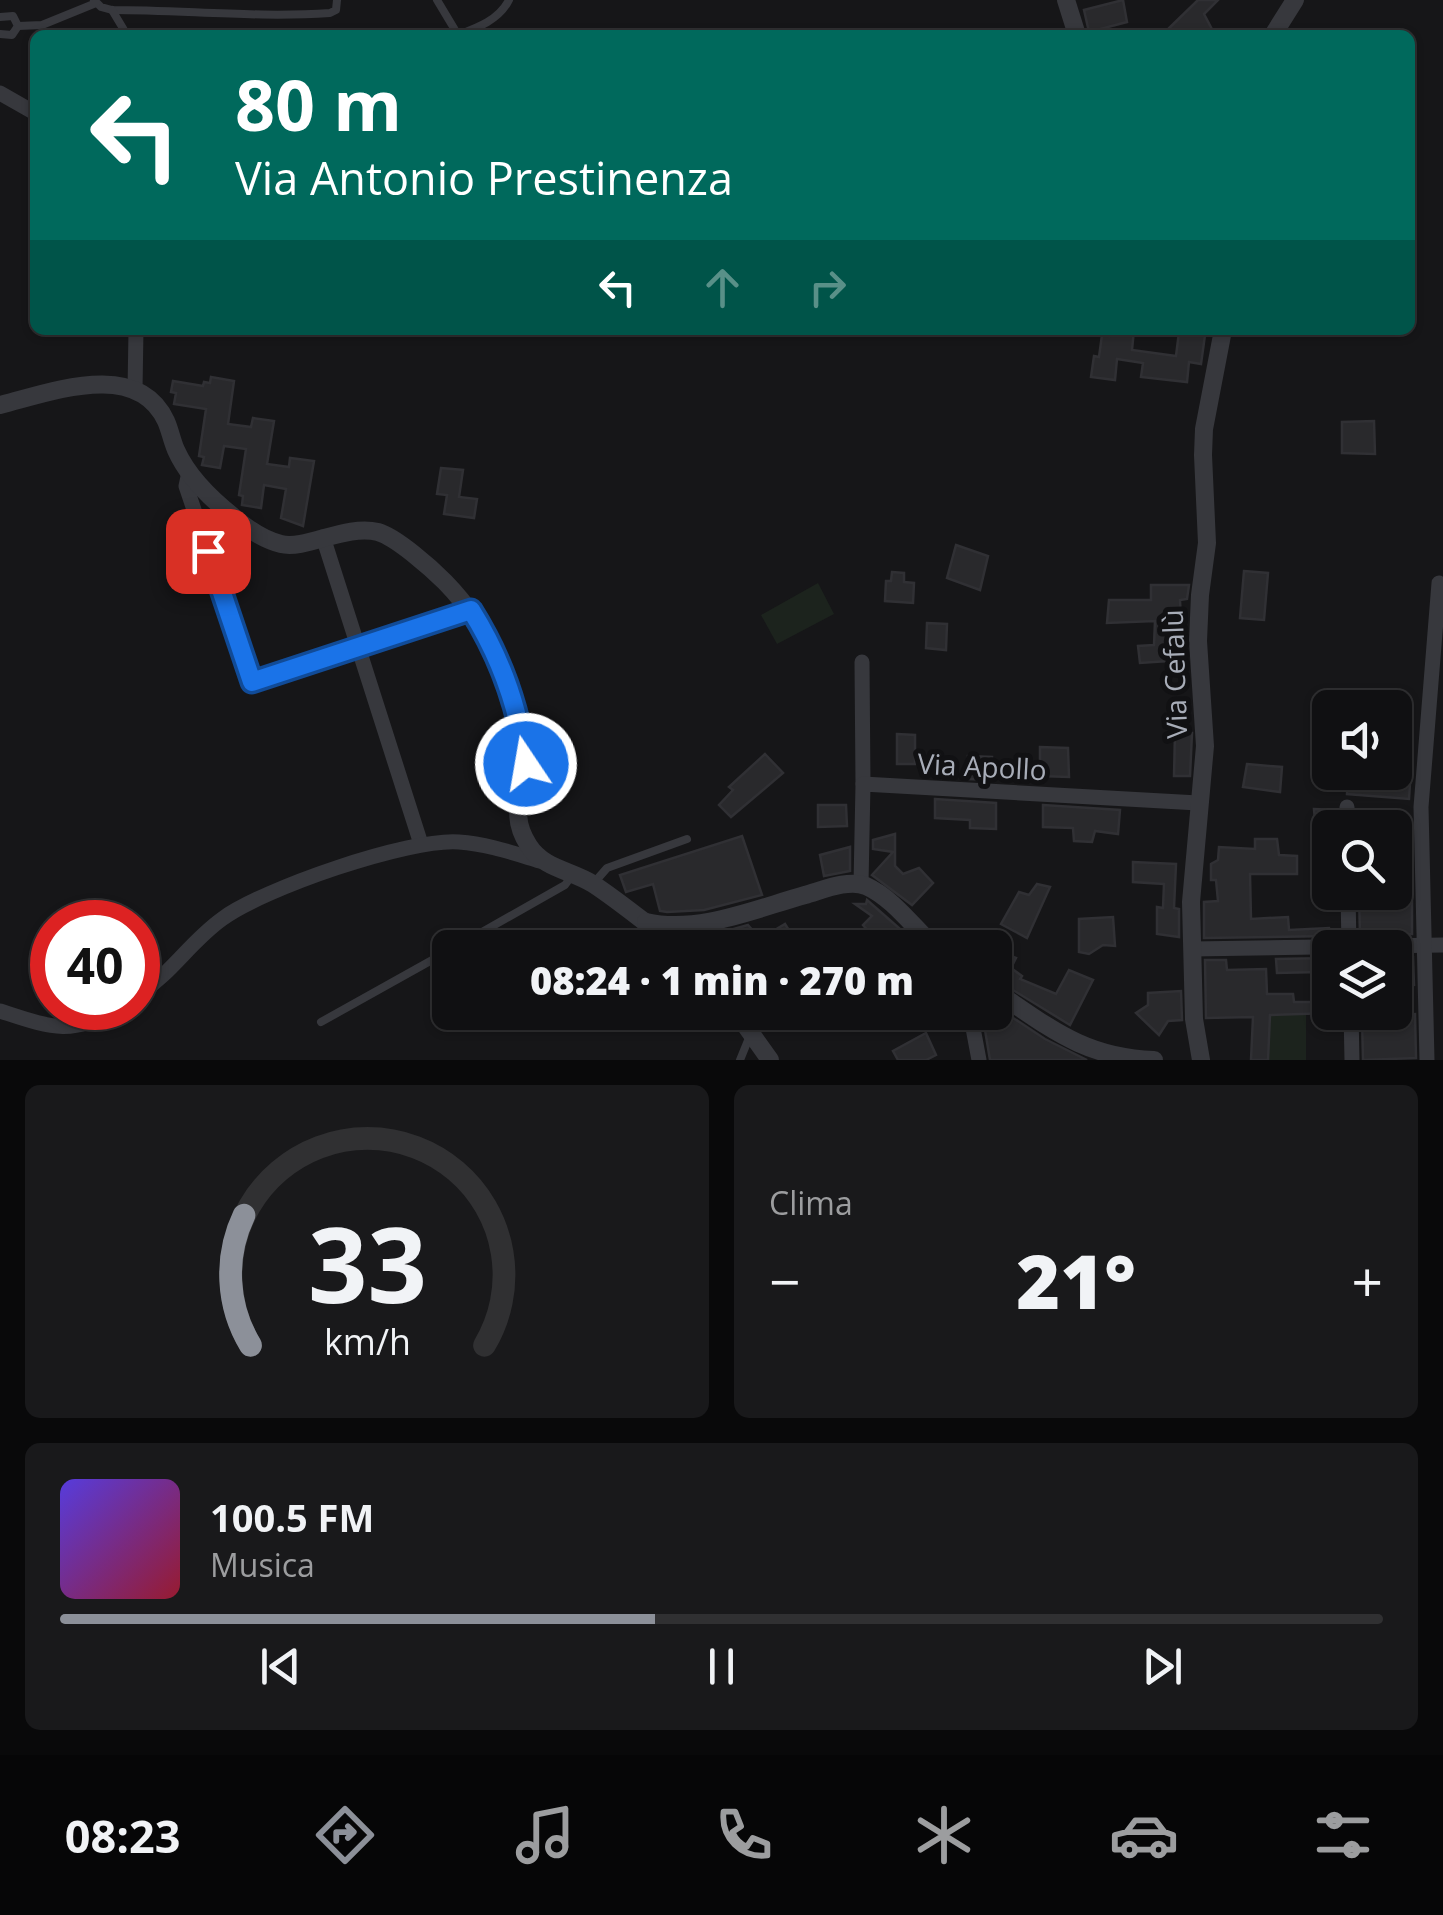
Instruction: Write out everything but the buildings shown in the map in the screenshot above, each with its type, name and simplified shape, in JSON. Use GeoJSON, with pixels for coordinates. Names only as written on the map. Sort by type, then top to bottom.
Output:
{"type":"FeatureCollection","features":[{"type":"Feature","properties":{"kind":"street"},"geometry":{"type":"LineString","coordinates":[[1066,0],[1075,30]]}},
{"type":"Feature","properties":{"kind":"street"},"geometry":{"type":"LineString","coordinates":[[1275,30],[1294,0]]}},
{"type":"Feature","properties":{"kind":"street"},"geometry":{"type":"LineString","coordinates":[[0,94],[30,110]]}},
{"type":"Feature","properties":{"kind":"street"},"geometry":{"type":"LineString","coordinates":[[135,390],[136,335]]}},
{"type":"Feature","properties":{"kind":"street","name":"Via Cefalù"},"geometry":{"type":"LineString","coordinates":[[1200,1060],[1194,1018],[1191,902],[1204,746],[1198,641],[1207,543],[1203,455],[1204,429],[1222,335]]}},
{"type":"Feature","properties":{"kind":"street"},"geometry":{"type":"LineString","coordinates":[[0,404],[90,385],[110,384],[135,390],[151,400],[165,418],[176,451],[215,503],[258,535],[284,546],[357,530],[380,533],[441,578],[471,610],[490,642],[523,740],[526,764],[516,806],[527,843],[540,861]]}},
{"type":"Feature","properties":{"kind":"street"},"geometry":{"type":"LineString","coordinates":[[189,472],[186,486],[252,682],[471,610]]}},
{"type":"Feature","properties":{"kind":"street"},"geometry":{"type":"LineString","coordinates":[[323,537],[420,844]]}},
{"type":"Feature","properties":{"kind":"street"},"geometry":{"type":"LineString","coordinates":[[1427,1060],[1421,806],[1439,583]]}},
{"type":"Feature","properties":{"kind":"street"},"geometry":{"type":"LineString","coordinates":[[861,884],[862,662]]}},
{"type":"Feature","properties":{"kind":"street","name":"Via Apollo"},"geometry":{"type":"LineString","coordinates":[[863,784],[1198,803]]}},
{"type":"Feature","properties":{"kind":"street"},"geometry":{"type":"LineString","coordinates":[[1346,806],[1346,810]]}},
{"type":"Feature","properties":{"kind":"street"},"geometry":{"type":"LineString","coordinates":[[160,978],[177,965],[201,935],[243,904],[269,892],[420,844],[456,842],[540,861],[593,884],[653,930]]}},
{"type":"Feature","properties":{"kind":"street"},"geometry":{"type":"LineString","coordinates":[[642,922],[662,926],[706,923],[835,886],[861,884],[882,895],[918,930]]}},
{"type":"Feature","properties":{"kind":"street"},"geometry":{"type":"LineString","coordinates":[[695,930],[706,923]]}},
{"type":"Feature","properties":{"kind":"street"},"geometry":{"type":"LineString","coordinates":[[1412,945],[1443,945]]}},
{"type":"Feature","properties":{"kind":"street"},"geometry":{"type":"LineString","coordinates":[[1192,949],[1312,947]]}},
{"type":"Feature","properties":{"kind":"street"},"geometry":{"type":"LineString","coordinates":[[1012,1003],[1063,1038],[1092,1051],[1154,1060]]}},
{"type":"Feature","properties":{"kind":"street"},"geometry":{"type":"LineString","coordinates":[[0,1011],[30,1021]]}},
{"type":"Feature","properties":{"kind":"street"},"geometry":{"type":"LineString","coordinates":[[748,1030],[770,1060]]}},
{"type":"Feature","properties":{"kind":"street"},"geometry":{"type":"LineString","coordinates":[[973,1030],[978,1060]]}},
{"type":"Feature","properties":{"kind":"street"},"geometry":{"type":"LineString","coordinates":[[1351,1030],[1352,1060]]}},
{"type":"Feature","properties":{"kind":"lane"},"geometry":{"type":"LineString","coordinates":[[304,15],[305,0]]}},
{"type":"Feature","properties":{"kind":"lane"},"geometry":{"type":"LineString","coordinates":[[18,26],[42,25],[95,2],[112,10],[304,15],[330,13],[336,10],[337,0]]}},
{"type":"Feature","properties":{"kind":"lane"},"geometry":{"type":"LineString","coordinates":[[437,0],[455,30]]}},
{"type":"Feature","properties":{"kind":"lane"},"geometry":{"type":"LineString","coordinates":[[470,30],[489,22],[509,0]]}},
{"type":"Feature","properties":{"kind":"lane"},"geometry":{"type":"LineString","coordinates":[[112,10],[124,30]]}},
{"type":"Feature","properties":{"kind":"lane"},"geometry":{"type":"LineString","coordinates":[[0,16],[13,16],[18,26]]}},
{"type":"Feature","properties":{"kind":"lane"},"geometry":{"type":"LineString","coordinates":[[0,34],[12,34],[18,26]]}},
{"type":"Feature","properties":{"kind":"lane"},"geometry":{"type":"LineString","coordinates":[[593,884],[607,868],[687,839]]}},
{"type":"Feature","properties":{"kind":"lane"},"geometry":{"type":"LineString","coordinates":[[484,930],[565,885],[573,874]]}},
{"type":"Feature","properties":{"kind":"lane"},"geometry":{"type":"LineString","coordinates":[[321,1022],[432,959]]}},
{"type":"Feature","properties":{"kind":"lane"},"geometry":{"type":"LineString","coordinates":[[740,1060],[750,1033]]}},
{"type":"Feature","properties":{"kind":"shaded area"},"geometry":{"type":"Polygon","coordinates":[[[818,583],[834,614],[777,644],[761,615],[818,583]]]}},
{"type":"Feature","properties":{"kind":"shaded area"},"geometry":{"type":"Polygon","coordinates":[[[1306,1014],[1306,1060],[1268,1060],[1270,1015],[1306,1014]]]}},
{"type":"Feature","properties":{"kind":"route"},"geometry":{"type":"LineString","coordinates":[[208,551],[252,682],[471,610],[506,680],[526,764]]}}]}
